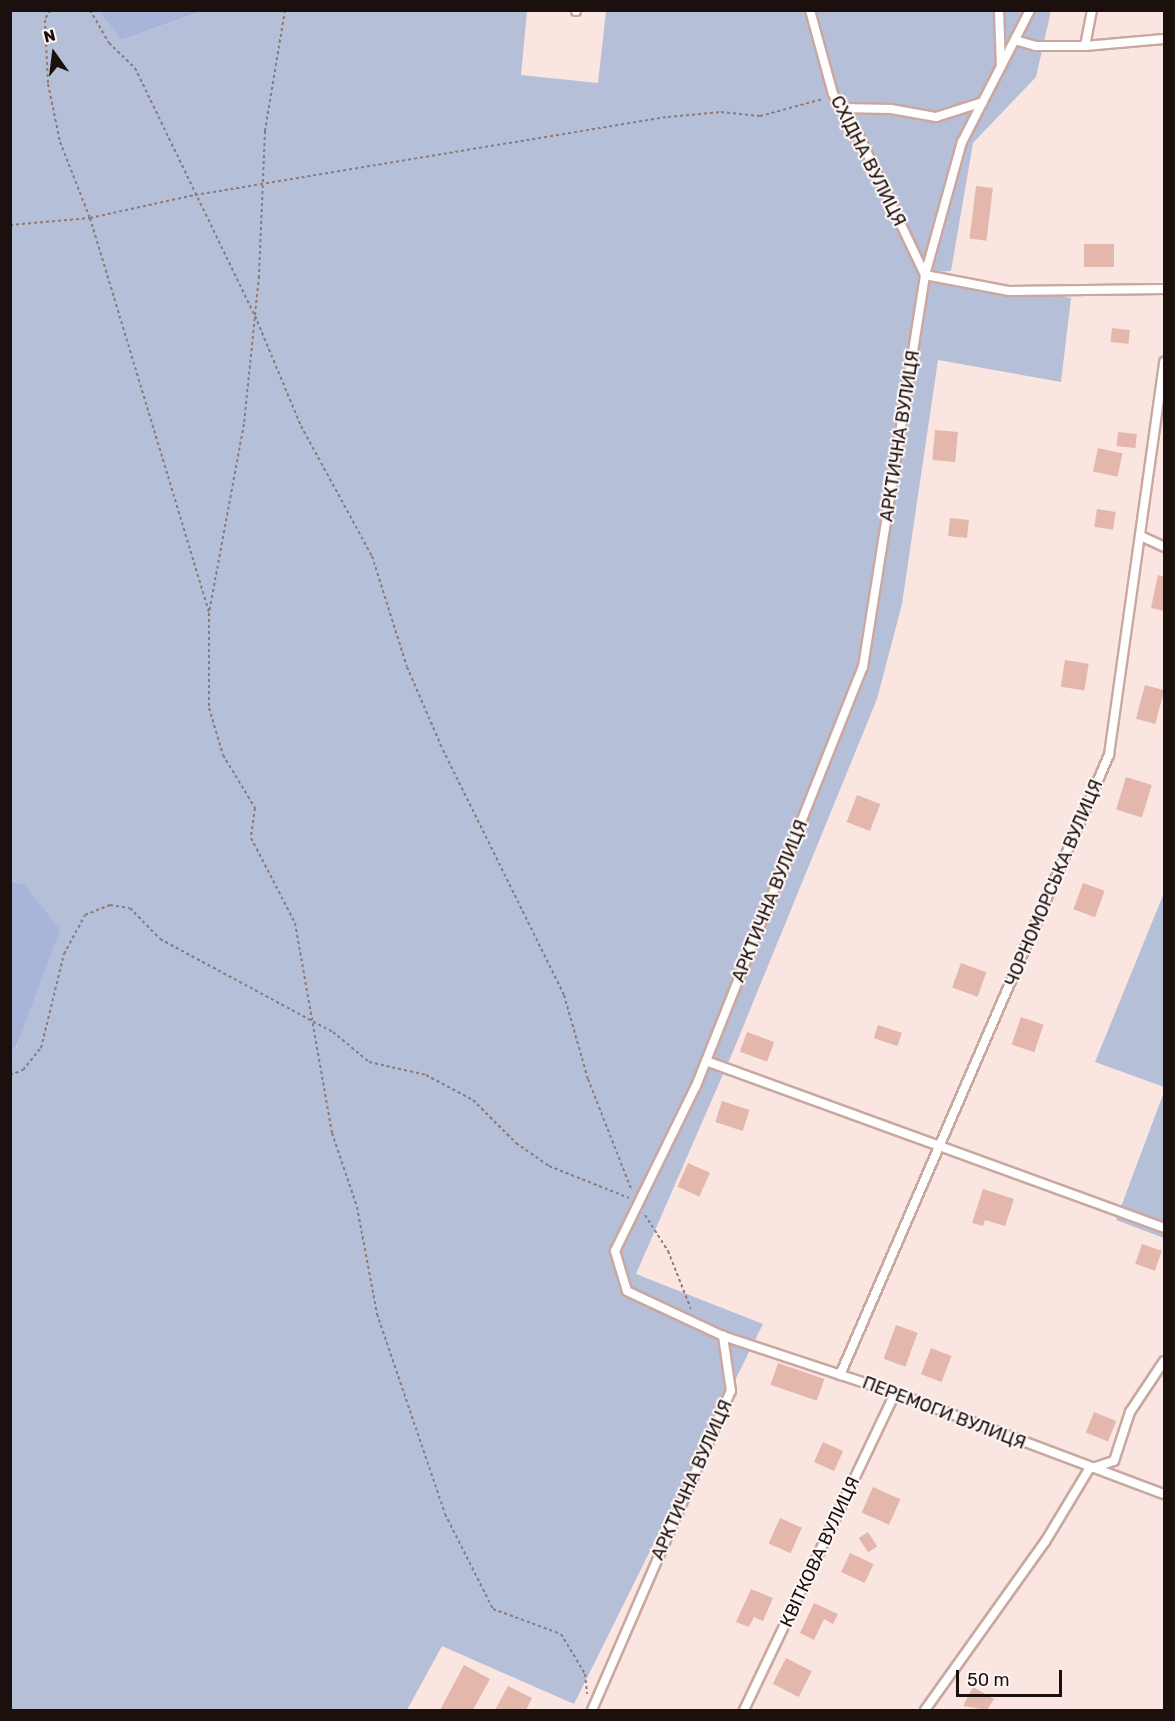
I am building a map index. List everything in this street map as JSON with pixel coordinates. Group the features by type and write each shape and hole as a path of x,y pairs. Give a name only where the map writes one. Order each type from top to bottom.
{"lane":[{"name":"СХІДНА ВУЛИЦЯ","path":"810,10 833,94 925,275"},
{"path":"999,10 1001,66"},
{"name":"АРКТИЧНА ВУЛИЦЯ","path":"592,1710 731,1391 723,1336 627,1292 615,1251 706,1061 863,667 925,275 963,141 1030,10"},
{"path":"1085,46 1092,10"},
{"path":"1015,40 1036,46 1085,46 1164,39"},
{"path":"841,108 891,109 936,117 983,102"},
{"path":"925,275 1009,291 1164,289"},
{"name":"ЧОРНОМОРСЬКА ВУЛИЦЯ","path":"840,1375 942,1146 1109,755 1143,537 1164,362"},
{"path":"1143,537 1164,547"},
{"path":"706,1061 1164,1228"},
{"name":"ПЕРЕМОГИ ВУЛИЦЯ","path":"723,1336 895,1393 1089,1468 1164,1494"},
{"path":"925,1710 1045,1542 1089,1468 1114,1461 1130,1412 1164,1361"},
{"name":"КВІТКОВА ВУЛИЦЯ","path":"744,1710 895,1393"}],"path":[{"path":"50,10 45,20 48,84 60,142 90,218 210,613"},
{"path":"90,10 109,43 135,68 255,316 301,426 372,556 407,667 443,750 564,995 588,1079 637,1201 668,1251 698,1326"},
{"path":"285,10 260,184 255,316 244,424 210,613 209,708 224,755 255,808 251,838 295,923 310,1020 332,1133 357,1207 377,1314 445,1514 493,1609 561,1634 585,1674 587,1701"},
{"path":"10,225 90,218 195,195 668,117 721,112 760,116 833,94"},
{"path":"10,1075 24,1070 41,1048 64,954 85,915 110,905 130,908 160,939 333,1032 369,1062 426,1075 473,1100 516,1143 549,1166 637,1201"}],"shaded area":[{"path":"99,10 203,11 121,40"},
{"path":"11,11 99,11 121,40 203,11 527,11 521,75 598,83 606,11 1051,11 1036,77 973,143 951,271 919,273 1071,298 1061,382 938,360 902,604 877,699 734,1049 636,1274 763,1324 574,1704 442,1646 407,1710 11,1710 10,1050 17,1047 24,884 11,881"},
{"path":"10,881 24,884 60,930 16,1047 11,1050"},
{"path":"1164,893 1164,1087 1095,1062"},
{"path":"1164,1092 1164,1238 1116,1220"}],"building":[{"path":"976,186 993,188 986,241 970,239"},
{"path":"1084,244 1114,244 1114,267 1084,267"},
{"path":"1112,328 1130,330 1128,344 1111,342"},
{"path":"935,430 958,432 955,462 932,460"},
{"path":"1118,432 1137,434 1135,448 1117,446"},
{"path":"1098,448 1122,453 1117,477 1093,471"},
{"path":"1097,509 1116,512 1113,530 1094,527"},
{"path":"950,518 969,520 967,538 948,536"},
{"path":"1158,575 1164,577 1164,611 1151,608"},
{"path":"1065,660 1089,664 1084,690 1061,687"},
{"path":"1145,685 1164,690 1155,724 1136,719"},
{"path":"1126,777 1152,785 1142,817 1116,810"},
{"path":"857,795 880,804 870,831 847,822"},
{"path":"1083,883 1105,891 1095,917 1073,909"},
{"path":"961,963 986,972 977,997 952,987"},
{"path":"1021,1017 1044,1025 1034,1052 1012,1044"},
{"path":"878,1025 902,1033 897,1046 874,1038"},
{"path":"747,1032 774,1042 767,1062 740,1052"},
{"path":"722,1101 750,1110 743,1131 715,1122"},
{"path":"688,1163 710,1173 699,1197 677,1187"},
{"path":"983,1189 1014,1199 1005,1226 985,1220 983,1226 972,1223"},
{"path":"1142,1244 1162,1251 1155,1271 1135,1264"},
{"path":"896,1325 918,1333 905,1367 884,1359"},
{"path":"931,1348 952,1356 942,1382 921,1374"},
{"path":"778,1363 824,1379 817,1401 771,1385"},
{"path":"1094,1412 1116,1421 1108,1441 1086,1432"},
{"path":"823,1442 843,1451 834,1471 814,1462"},
{"path":"873,1487 900,1499 889,1525 862,1513"},
{"path":"780,1518 802,1528 791,1553 769,1544"},
{"path":"868,1532 877,1546 868,1552 859,1538"},
{"path":"850,1553 874,1564 865,1583 841,1572"},
{"path":"751,1589 773,1598 763,1621 754,1617 749,1627 736,1622"},
{"path":"814,1603 838,1614 833,1624 824,1619 814,1640 800,1633"},
{"path":"786,1658 812,1671 799,1697 773,1684"},
{"path":"464,1665 490,1679 473,1710 440,1710"},
{"path":"508,1686 532,1698 526,1710 495,1710"},
{"path":"973,1687 994,1699 987,1710 963,1706"}]}
